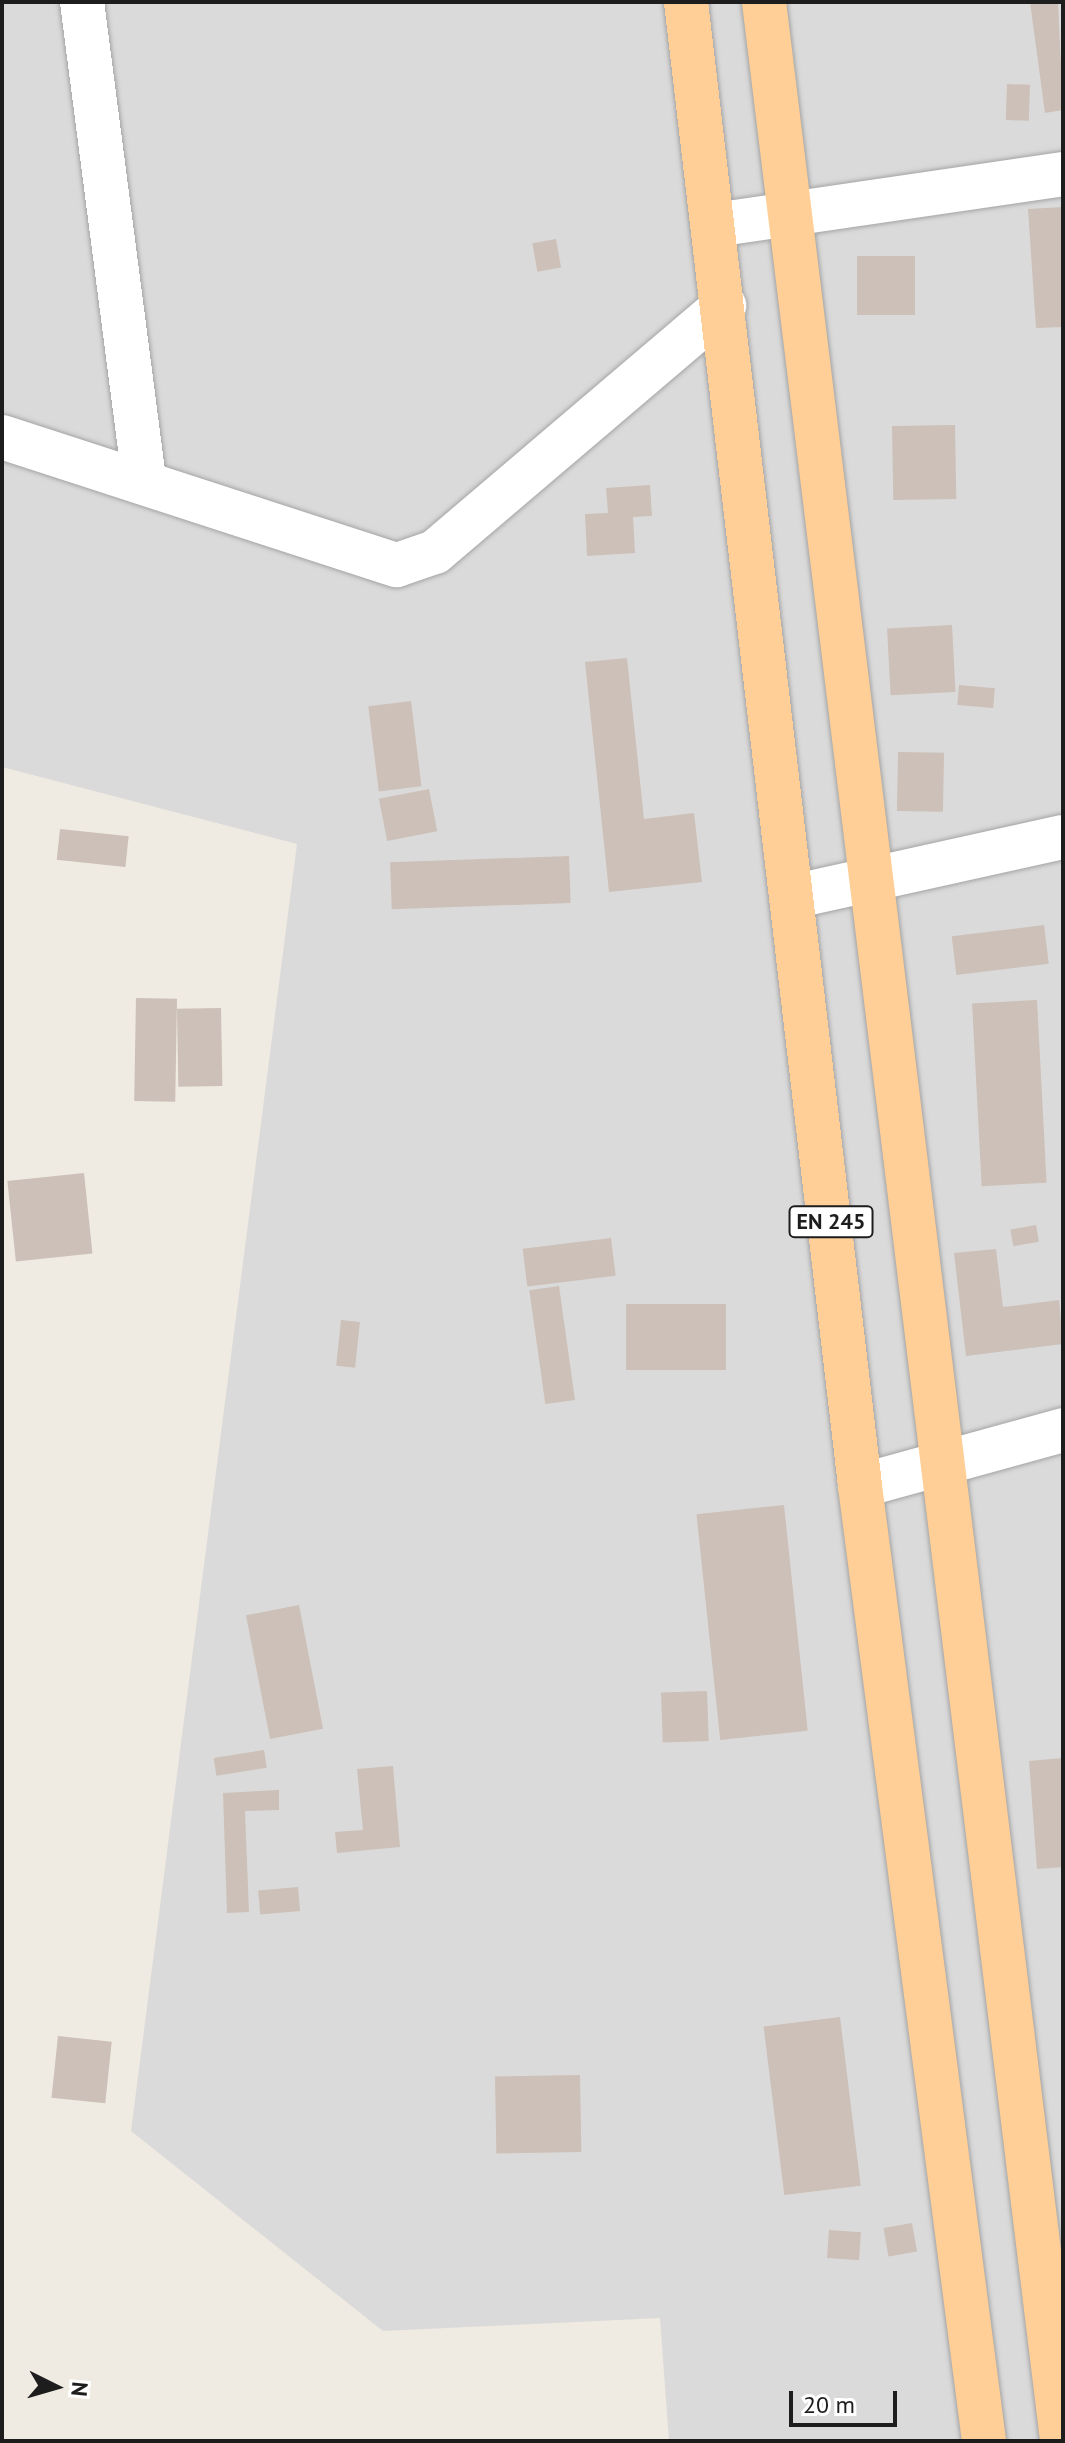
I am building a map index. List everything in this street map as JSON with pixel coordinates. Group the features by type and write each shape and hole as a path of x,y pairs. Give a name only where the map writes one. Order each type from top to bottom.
{"main road":[{"name":"EN 245","path":"686,2 796,896 860,1486 984,2441"},
{"name":"EN 245","path":"764,2 1062,2441"}],"street":[{"path":"82,2 144,482"},
{"path":"714,225 791,217 1063,174"},
{"path":"2,437 144,482 380,564 416,561 724,306"},
{"path":"796,896 872,885 1063,837"},
{"path":"860,1486 942,1458 1063,1430"}],"shaded area":[{"path":"2,2 1063,2 1063,2441 669,2441 660,2318 383,2331 131,2131 297,844 2,767"}],"building":[{"path":"1030,2 1058,2 1063,110 1045,113"},
{"path":"1007,84 1030,85 1029,121 1006,120"},
{"path":"1063,207 1063,327 1036,328 1028,209"},
{"path":"556,239 561,268 537,272 532,243"},
{"path":"857,256 915,256 915,315 857,315"},
{"path":"955,425 956,499 893,500 892,426"},
{"path":"650,485 652,516 633,517 635,553 587,556 585,514 608,513 606,488"},
{"path":"952,625 956,692 891,695 887,628"},
{"path":"627,658 644,819 694,813 702,882 609,892 585,662"},
{"path":"959,685 995,688 993,708 957,705"},
{"path":"411,701 421,786 379,792 368,706"},
{"path":"898,752 944,753 943,812 897,811"},
{"path":"429,789 437,831 387,841 379,799"},
{"path":"60,829 129,836 125,867 57,860"},
{"path":"569,856 571,903 392,909 390,862"},
{"path":"1044,925 1049,964 956,975 952,936"},
{"path":"136,998 177,999 175,1102 134,1101"},
{"path":"1037,1000 1047,1183 982,1186 972,1003"},
{"path":"221,1008 222,1086 178,1087 177,1009"},
{"path":"84,1173 92,1254 16,1262 7,1181"},
{"path":"1036,1225 1039,1242 1013,1246 1010,1230"},
{"path":"611,1238 616,1276 527,1287 523,1249"},
{"path":"996,1249 1003,1307 1059,1300 1063,1344 966,1356 954,1253"},
{"path":"559,1286 575,1400 545,1404 529,1290"},
{"path":"626,1304 726,1304 726,1370 626,1370"},
{"path":"341,1320 360,1322 355,1368 336,1366"},
{"path":"784,1505 808,1731 720,1740 696,1514"},
{"path":"299,1605 323,1729 270,1739 246,1615"},
{"path":"707,1691 709,1741 663,1743 661,1693"},
{"path":"264,1750 267,1768 216,1776 214,1758"},
{"path":"1063,1758 1063,1867 1037,1869 1029,1761"},
{"path":"393,1766 400,1847 337,1853 335,1832 363,1830 357,1769"},
{"path":"279,1790 279,1810 245,1811 249,1912 227,1913 223,1793"},
{"path":"298,1887 300,1911 260,1914 258,1890"},
{"path":"840,2017 861,2186 784,2195 764,2026"},
{"path":"58,2036 112,2042 105,2103 52,2098"},
{"path":"580,2075 581,2152 496,2153 495,2076"},
{"path":"912,2223 917,2252 888,2257 883,2228"},
{"path":"829,2230 861,2232 859,2260 827,2258"}]}
